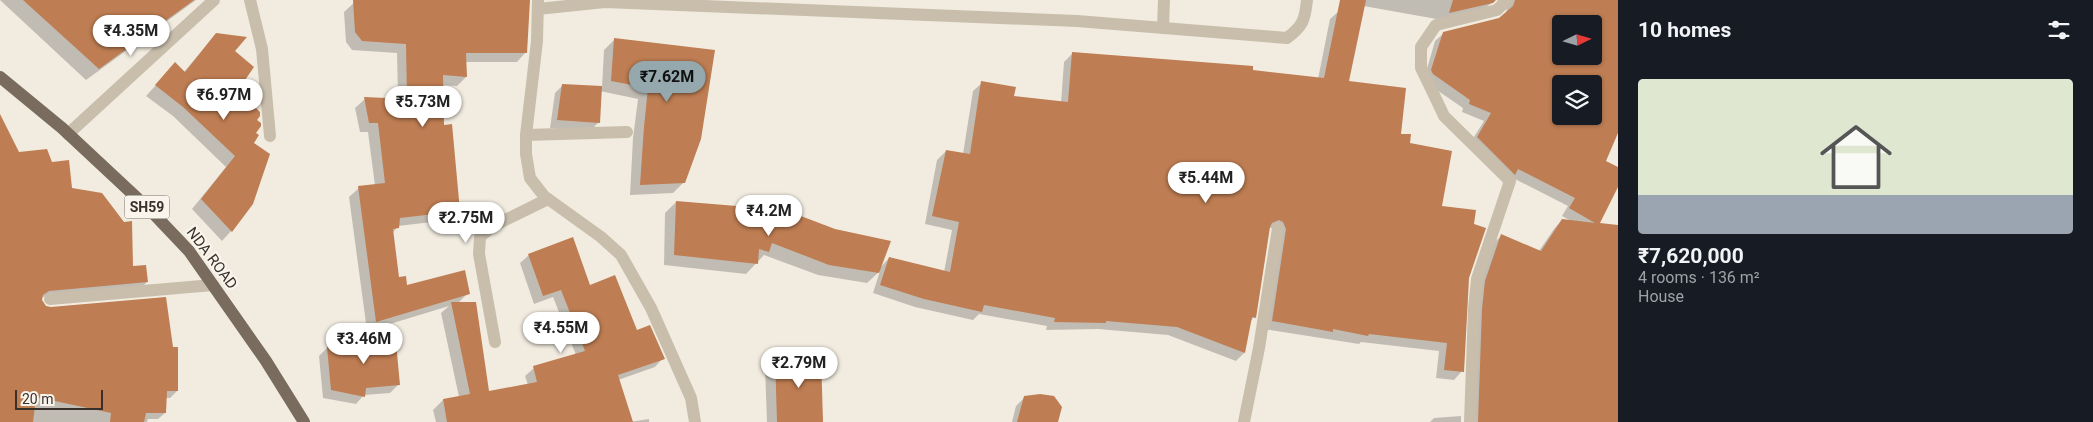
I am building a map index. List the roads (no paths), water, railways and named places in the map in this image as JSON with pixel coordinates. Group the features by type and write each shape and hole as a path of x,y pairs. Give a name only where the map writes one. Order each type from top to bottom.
{"main road":[{"name":"NDA ROAD","path":"0,78 68,134 190,252 266,361 304,422"}],"street":[{"path":"68,134 214,0"},
{"path":"250,0 262,49 270,136"},
{"path":"1163,28 1164,0"},
{"path":"695,422 691,398 651,308 621,255 601,237 548,199 530,178 526,154 526,135 537,40 538,5 605,2 1076,22 1287,38 1299,28 1305,17 1307,0"},
{"path":"1470,422 1474,308 1478,279 1510,181 1444,116 1421,68 1421,47 1436,25 1497,10 1507,0"},
{"path":"526,135 627,132"},
{"path":"495,342 478,254 480,237 492,226 548,199"},
{"path":"1244,422 1278,228"},
{"path":"50,299 213,284"}]}
